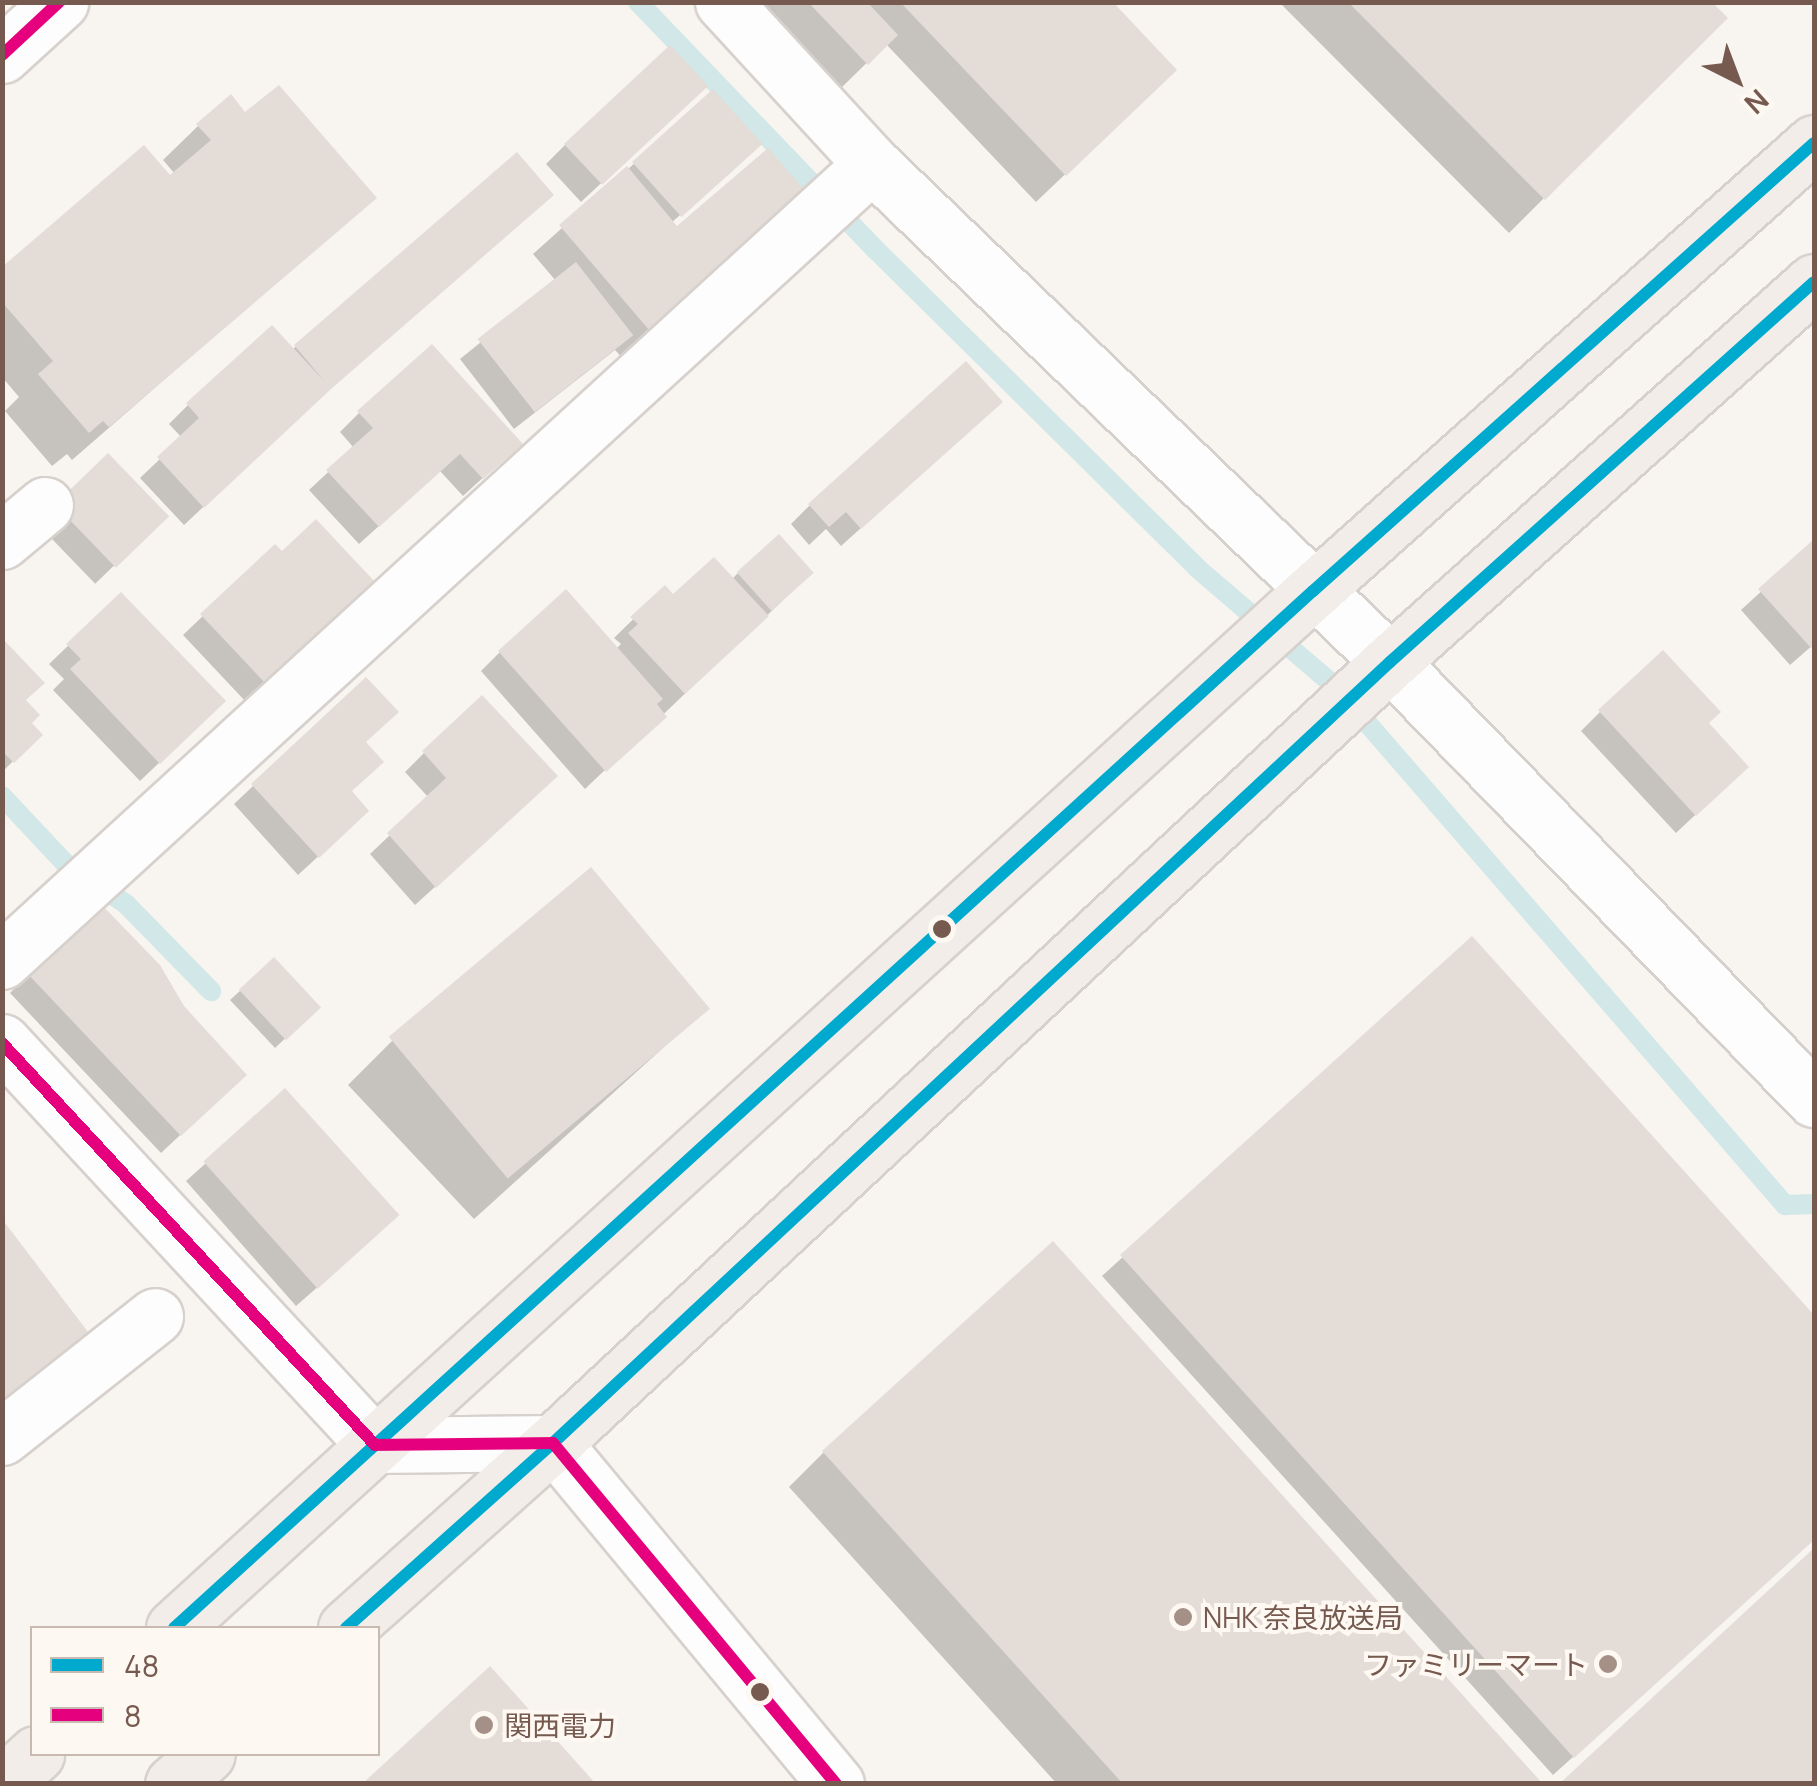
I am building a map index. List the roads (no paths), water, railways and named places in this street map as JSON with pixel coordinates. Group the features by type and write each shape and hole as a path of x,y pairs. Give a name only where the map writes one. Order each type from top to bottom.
{"main road":[{"path":"176,1626 1314,591 1814,143"},
{"path":"348,1626 554,1443 1390,662 1814,282"},
{"path":"4,1784 34,1756"},
{"path":"173,1784 205,1756"}],"street":[{"path":"2,55 60,2"},
{"path":"723,2 872,164 1390,662 1814,1099"},
{"path":"2,960 872,164"},
{"path":"2,541 45,504"},
{"path":"2,1042 375,1445 554,1443 836,1784"},
{"path":"2,1437 155,1316"}],"waterway":[{"path":"638,2 876,250 1197,568 1336,687 1785,1205 1814,1204"},
{"path":"2,796 65,863 126,904 211,991"}],"place":[{"name":"NHK 奈良放送局","path":"1183,1617"},
{"name":"ファミリーマート","path":"1608,1664"},
{"name":"関西電力","path":"484,1725"}]}
